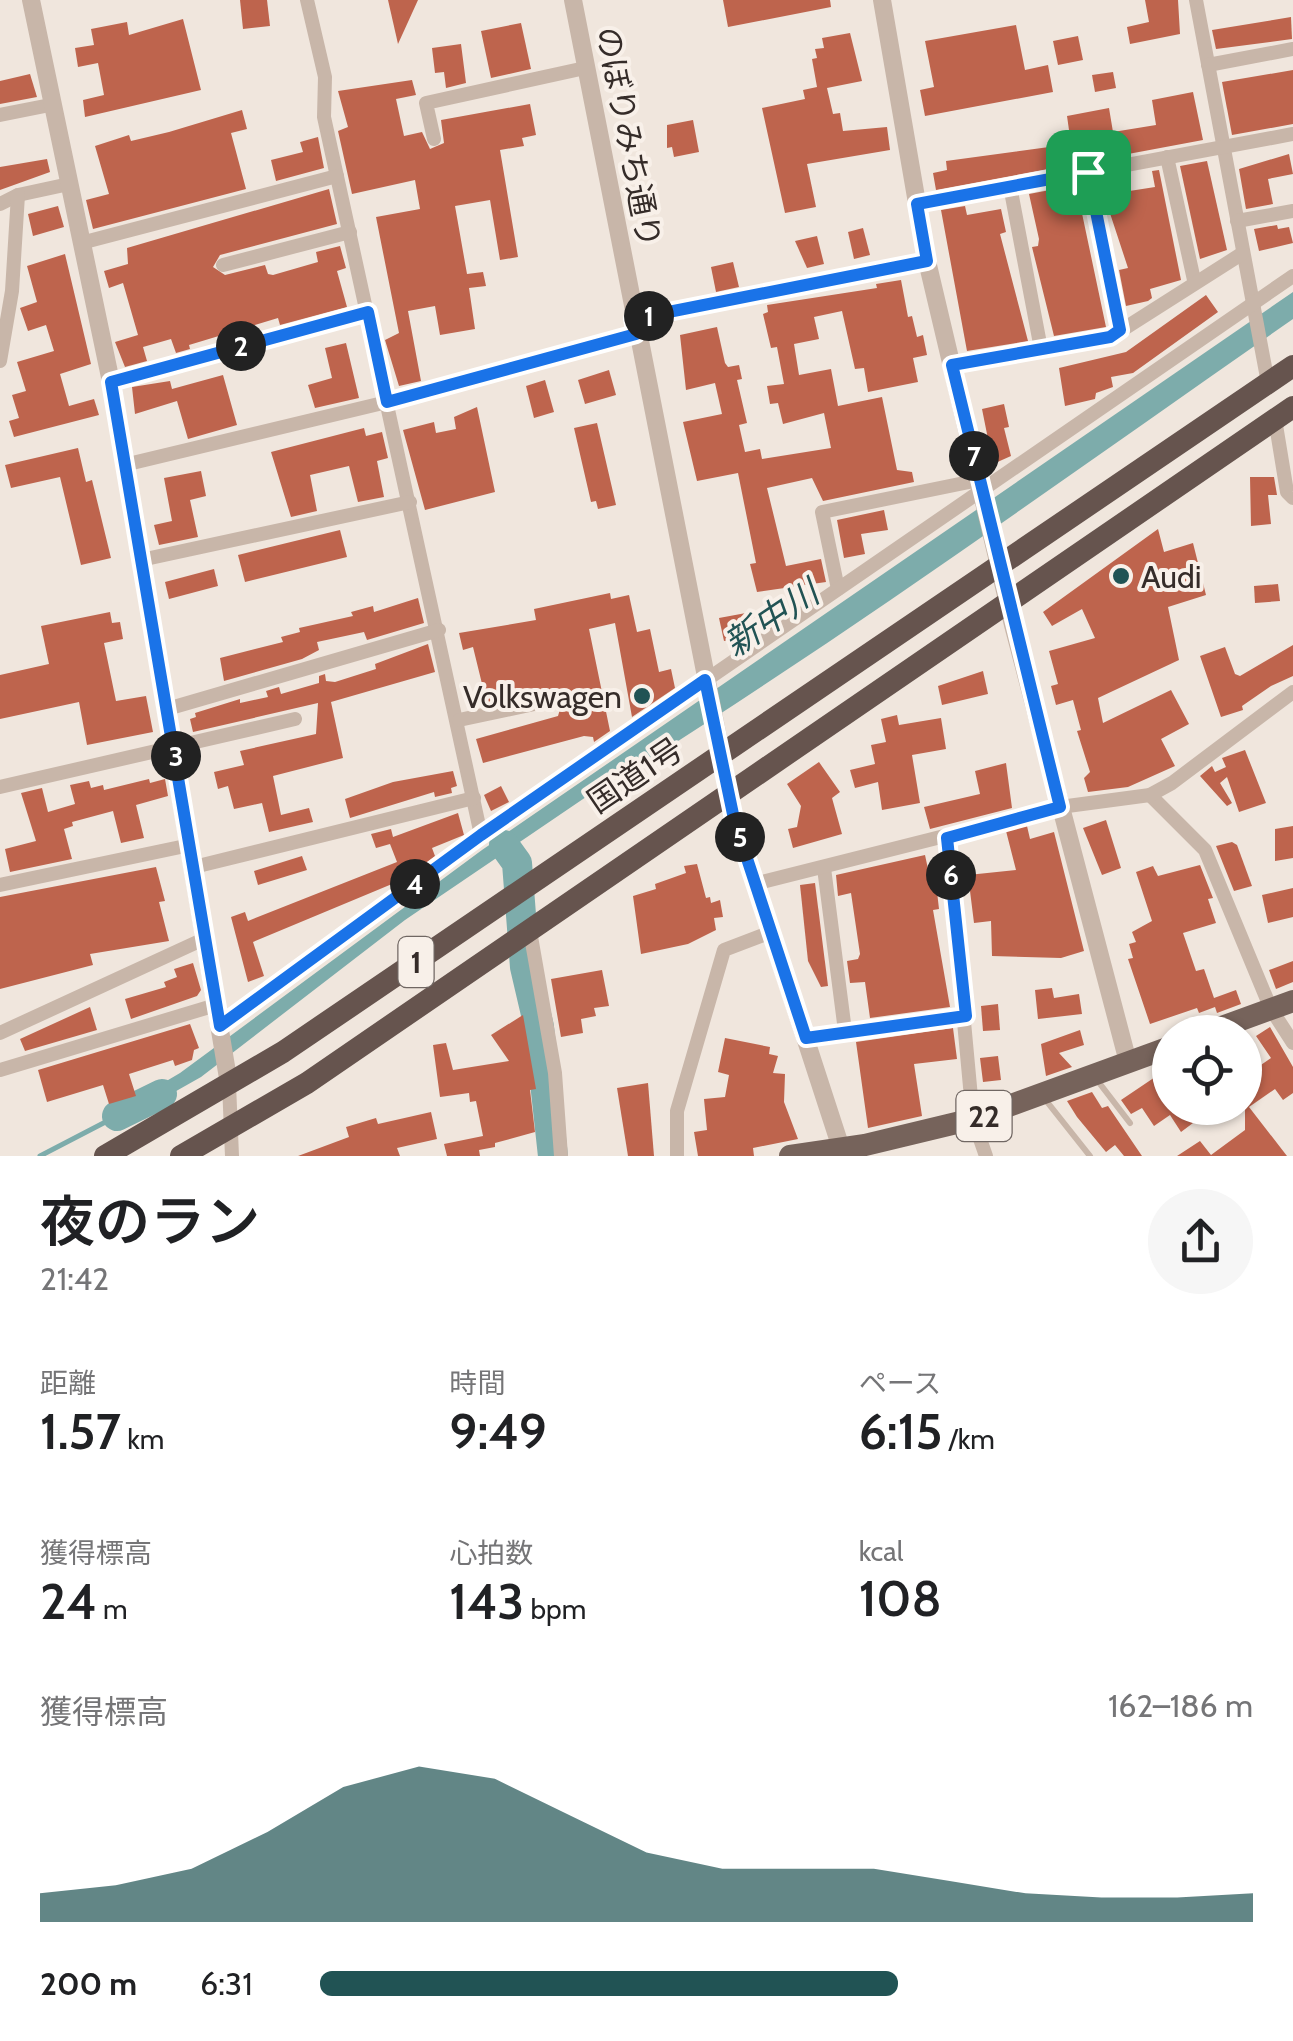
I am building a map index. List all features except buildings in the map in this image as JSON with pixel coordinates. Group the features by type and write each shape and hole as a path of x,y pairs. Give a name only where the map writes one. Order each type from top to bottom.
{"highway":[{"name":"国道1号","path":"105,1156 283,1052 998,557 1293,366"},
{"name":"1","path":"181,1156 307,1083 1284,413"}],"main road":[{"path":"1255,1015 1282,1005"},
{"name":"22","path":"790,1156 842,1152 974,1119 1152,1053"}],"street":[{"path":"31,0 111,382 206,938 228,1081 232,1156"},
{"path":"307,0 325,78 324,117 459,720 481,835"},
{"name":"のぼりみち通り","path":"573,0 729,794 754,884 842,1152"},
{"path":"882,0 927,261 1060,807 1128,1062"},
{"path":"1196,0 1268,382"},
{"path":"1208,65 1293,49"},
{"path":"434,139 426,103 586,68"},
{"path":"0,115 50,105"},
{"path":"917,204 1293,134"},
{"path":"1167,157 1194,280"},
{"path":"1088,172 1120,330"},
{"path":"82,243 337,176"},
{"path":"0,204 18,194 69,184"},
{"path":"1010,186 1041,349"},
{"path":"0,361 18,194"},
{"path":"1237,222 1293,211"},
{"path":"223,265 350,232"},
{"path":"952,365 1110,337 1243,252"},
{"path":"124,466 387,402 635,327 927,261"},
{"path":"220,1031 481,835 981,486 1293,276"},
{"path":"111,382 368,312"},
{"path":"1284,413 1288,492 1293,498"},
{"path":"838,589 822,512 981,486"},
{"path":"141,560 410,502"},
{"path":"167,708 439,630"},
{"path":"754,884 1060,807 1150,794 1172,783 1293,692"},
{"path":"459,720 553,700"},
{"path":"0,787 294,720"},
{"path":"1150,794 1204,850 1282,1005 1293,1043"},
{"path":"194,867 474,798"},
{"path":"947,838 974,1119 986,1156"},
{"path":"0,885 190,845"},
{"path":"824,868 845,1031"},
{"path":"530,931 555,1073 562,1156"},
{"path":"677,1156 677,1111 724,950 771,932"},
{"path":"0,1032 206,938"},
{"path":"0,1070 216,1004"},
{"path":"806,1038 966,1016"}],"lane":[{"path":"1093,1076 1130,1123"},
{"path":"1042,1096 1090,1156"}],"water":[{"path":"1293,292 1293,319 968,546 805,658 639,766 636,763 405,920 201,1077 132,1116 119,1109 180,1073 482,850"}],"waterway":[{"name":"新中川","path":"504,845 517,863 525,967 539,1027 553,1156"},
{"path":"117,1116 162,1094"},
{"path":"40,1156 117,1116"}],"place":[{"name":"Audi","path":"1121,576"},
{"name":"Volkswagen","path":"642,696"}],"route":[{"path":"1088,172 1120,330 1110,337 952,365 1060,807 947,838 966,1016 806,1038 734,819 705,680 481,835 220,1026 111,382 368,312 387,402 636,334 633,319 927,261 917,204 1088,172"}]}
